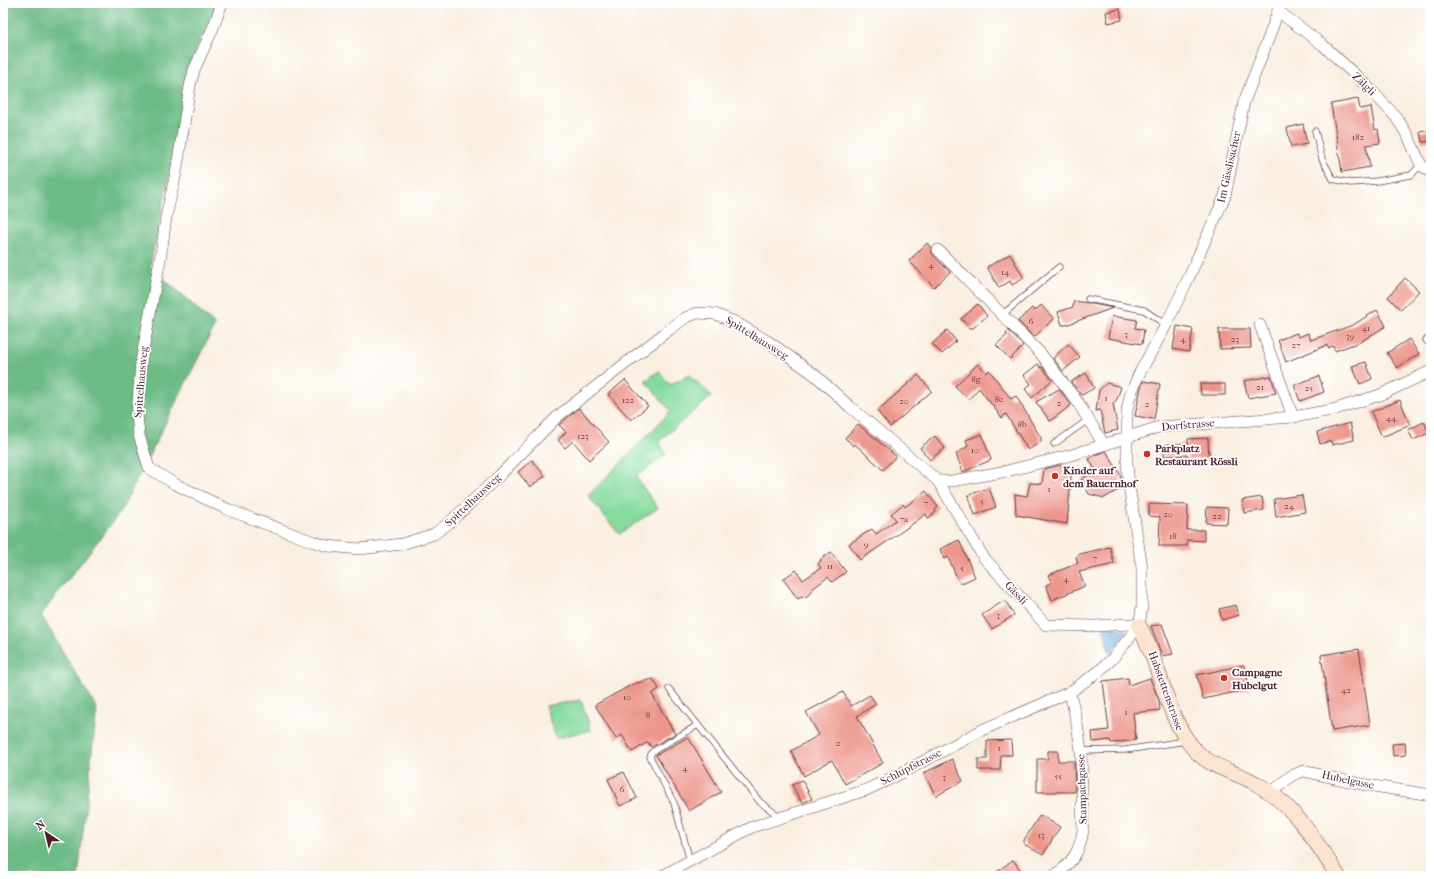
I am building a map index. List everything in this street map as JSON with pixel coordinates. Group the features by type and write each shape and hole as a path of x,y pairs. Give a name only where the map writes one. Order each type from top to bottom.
{"street":[{"name":"Spittelhausweg","path":"222,3 213,28 194,70 190,86 176,173 166,217 161,254 141,362 137,415 139,435 149,468 175,484 229,510 328,546 360,549 402,544 424,538 441,529 457,516 558,416 678,323 697,313 709,312 728,319 757,334 815,375 854,411 938,481"},
{"name":"Zälgli","path":"1278,7 1323,45 1370,89 1396,117 1408,136 1421,165"},
{"name":"Im Gässlisacher","path":"1128,437 1127,411 1130,396 1138,376 1166,325 1207,239 1225,196 1244,102 1269,37 1278,7"},
{"path":"1421,165 1431,172"},
{"path":"938,250 1041,354 1078,401 1104,445"},
{"path":"1260,325 1293,417"},
{"name":"Dorfstrasse","path":"1128,437 1159,427 1293,417 1332,410 1360,403 1392,390 1431,371"},
{"path":"938,481 952,481 1007,471 1104,445 1128,437 1127,466 1142,568 1142,607 1139,626"},
{"name":"Gässli","path":"938,481 984,558 1046,625 1096,626 1129,624 1139,626"},
{"name":"Schlupfstrasse","path":"662,876 752,827 866,790 898,775 984,729 1070,692 1093,676 1112,659 1139,626"},
{"name":"Habstettenstrasse","path":"1139,626 1149,645 1182,735 1207,761 1250,780 1282,802 1305,825 1338,876"},
{"name":"Stampachgasse","path":"1054,876 1069,864 1082,842 1081,751 1070,692"},
{"name":"Hubelgasse","path":"1271,793 1291,776 1303,771 1361,784 1431,795"}],"lane":[{"path":"1315,131 1322,160 1332,179 1351,183 1377,181 1411,175 1421,165"},
{"path":"1002,315 1059,267"},
{"path":"1088,299 1115,303 1144,310 1166,325"},
{"path":"1054,444 1088,420"},
{"path":"670,689 760,802 780,817"},
{"path":"690,861 674,803 650,757 652,752 698,725"},
{"path":"1081,751 1125,750 1187,741"}],"green space":[{"path":"3,3 218,3 197,46 186,79 173,159 150,266 215,325 121,511 41,615 97,709 78,876 3,876"},
{"path":"659,371 670,385 689,375 712,396 659,441 666,454 636,477 658,508 619,534 588,496 671,411 645,381"},
{"path":"581,700 591,730 556,738 545,706"}],"water":[{"path":"1103,626 1114,626 1127,631 1111,653 1109,652"}],"building":[{"path":"1120,9 1122,20 1108,23 1106,12"},
{"path":"1358,99 1360,109 1371,107 1375,130 1378,129 1380,143 1366,145 1370,167 1342,172 1331,104"},
{"path":"1303,124 1307,144 1291,147 1287,128"},
{"path":"1431,130 1431,141 1422,142 1420,132"},
{"path":"927,243 931,248 933,255 950,272 934,287 909,261"},
{"path":"1010,254 1024,278 1012,285 1010,281 999,288 987,267"},
{"path":"1405,278 1419,291 1401,310 1388,297"},
{"path":"1074,301 1113,308 1066,325 1062,325 1058,312 1073,307"},
{"path":"978,304 987,316 973,328 969,328 961,319"},
{"path":"1041,305 1054,319 1034,337 1018,321 1032,308 1035,311"},
{"path":"1377,310 1386,326 1360,342 1335,351 1333,346 1328,348 1327,345 1286,362 1278,340 1297,333 1299,337 1308,333 1311,340 1353,325"},
{"path":"1112,316 1137,320 1135,328 1144,330 1142,344 1108,338"},
{"path":"1177,326 1193,329 1189,352 1173,349"},
{"path":"1219,329 1250,329 1251,348 1220,349"},
{"path":"947,330 956,341 942,354 932,344"},
{"path":"1008,330 1023,346 1010,359 996,345 1007,335 1006,332"},
{"path":"1409,339 1419,354 1397,368 1387,353"},
{"path":"1068,344 1080,357 1063,371 1053,358"},
{"path":"1366,362 1372,379 1360,384 1352,366"},
{"path":"978,364 986,373 989,370 1011,399 1016,396 1041,438 1041,442 1028,450 1006,414 1002,418 979,388 969,399 955,386"},
{"path":"1038,364 1052,380 1032,398 1025,389 1031,384 1024,375"},
{"path":"1086,373 1094,388 1082,395 1071,382"},
{"path":"918,375 932,391 890,427 877,411"},
{"path":"1271,376 1276,393 1248,398 1244,381"},
{"path":"1319,376 1324,392 1300,401 1294,385"},
{"path":"625,380 648,406 631,420 608,394"},
{"path":"1143,381 1160,384 1154,419 1135,416"},
{"path":"1107,383 1121,387 1117,399 1113,404 1118,430 1105,433 1100,410 1096,411 1099,390"},
{"path":"1200,384 1225,384 1225,395 1201,395"},
{"path":"1059,389 1071,405 1050,421 1036,402"},
{"path":"1400,400 1410,425 1382,437 1371,412"},
{"path":"579,408 609,442 589,460 573,441 565,448 558,440 566,432 559,425"},
{"path":"1424,422 1429,433 1413,440 1408,430"},
{"path":"1350,423 1354,440 1332,445 1331,441 1320,444 1317,432"},
{"path":"858,424 896,456 883,470 855,444 854,446 845,438"},
{"path":"982,434 991,460 963,472 956,454 968,446 966,440"},
{"path":"935,436 945,448 930,460 920,448"},
{"path":"1208,438 1209,459 1188,459 1188,455 1164,456 1164,445 1188,444 1188,439"},
{"path":"1106,451 1120,474 1122,488 1104,498 1089,494 1081,480 1095,470 1089,459"},
{"path":"532,460 545,476 530,487 518,472"},
{"path":"1060,465 1072,467 1067,524 1016,515 1015,494 1027,496 1030,483 1042,484 1044,469"},
{"path":"989,488 996,507 975,515 968,495"},
{"path":"926,491 938,507 935,510 936,512 928,518 926,514 860,560 849,544 872,529 876,534 896,520 891,514 903,504 905,507"},
{"path":"1302,495 1305,512 1276,517 1274,499"},
{"path":"1262,497 1264,510 1244,513 1242,500"},
{"path":"1149,504 1188,505 1187,530 1204,530 1204,541 1187,540 1187,546 1159,546 1160,517 1149,516"},
{"path":"1207,507 1228,508 1227,524 1206,523"},
{"path":"959,540 975,577 960,584 948,557 944,559 940,549"},
{"path":"1110,547 1114,564 1079,572 1085,586 1052,600 1046,585 1052,582 1049,575 1078,563 1076,557 1080,554"},
{"path":"831,552 846,572 832,582 828,577 811,590 812,592 804,598 802,596 798,599 783,579 796,570 803,580 821,568 818,564 821,561 820,560"},
{"path":"1005,600 1014,615 992,629 982,615"},
{"path":"1236,605 1239,615 1222,620 1219,609"},
{"path":"1162,624 1173,654 1162,656 1151,626"},
{"path":"1359,649 1370,725 1332,731 1321,655"},
{"name":"Campagne Hubelgut","path":"1244,665 1250,689 1203,699 1197,675"},
{"path":"1128,678 1129,685 1150,678 1159,701 1160,710 1133,713 1136,740 1111,743 1110,740 1093,742 1092,732 1109,730 1103,681"},
{"path":"653,679 659,689 652,694 675,734 651,747 648,742 632,752 622,735 616,739 595,705 633,684"},
{"path":"843,692 851,706 870,695 876,704 857,716 883,763 845,784 832,760 804,776 791,751 819,735 806,712"},
{"path":"688,737 721,792 689,811 656,755"},
{"path":"1011,740 1012,755 1001,755 1000,770 978,770 978,759 987,759 987,741"},
{"path":"1405,743 1406,755 1393,756 1392,744"},
{"path":"1048,751 1058,751 1058,761 1074,761 1075,792 1037,792 1037,759 1048,759"},
{"path":"952,759 963,781 936,796 924,773"},
{"path":"624,772 637,798 620,806 608,779"},
{"path":"802,780 812,799 802,803 792,785"},
{"path":"1040,815 1060,827 1043,855 1024,844 1024,840"},
{"path":"1013,860 1025,876 991,876"}],"place":[{"name":"Parkplatz Restaurant Rössli","path":"1147,454"},
{"name":"Kinder auf dem Bauernhof","path":"1055,476"},
{"name":"Campagne Hubelgut","path":"1224,678"}]}
